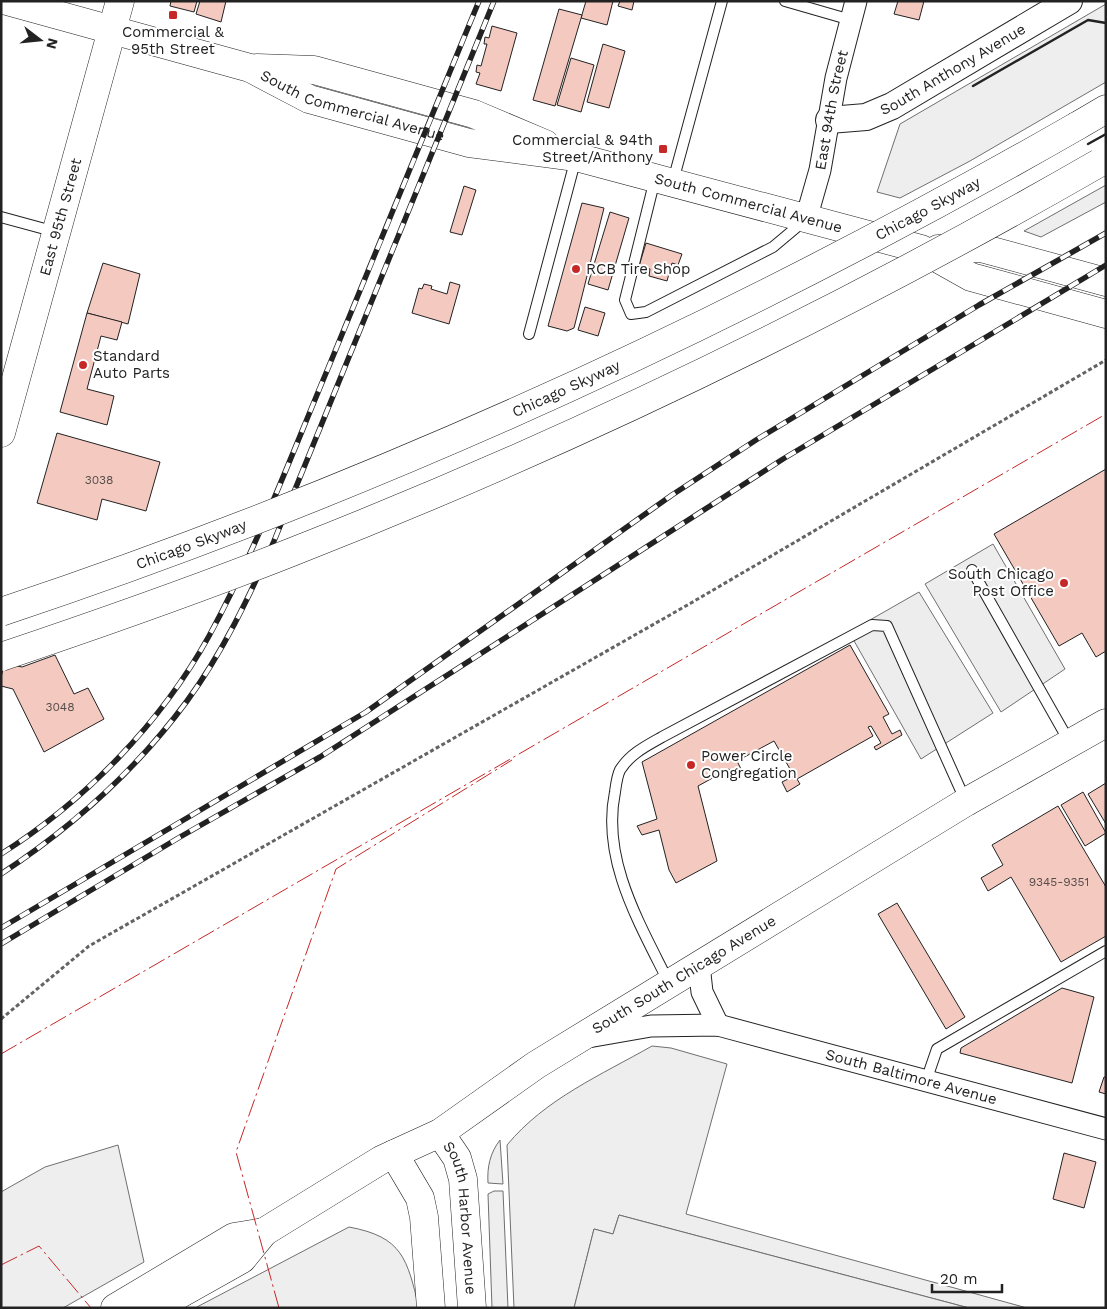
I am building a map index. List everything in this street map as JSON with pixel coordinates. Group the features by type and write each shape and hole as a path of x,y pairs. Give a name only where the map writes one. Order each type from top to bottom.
{"main road":[{"name":"South Commercial Avenue","path":"7,1 250,68 314,70 474,114 576,157 921,249 971,277 1106,314"},
{"name":"East 95th Street","path":"3,423 120,1"},
{"name":"Chicago Skyway","path":"1,612 270,515 420,454 585,381 807,273 982,180 1106,109"},
{"path":"1,658 291,553 479,475 603,420 826,311 1003,218 1102,161"},
{"name":"South Commercial Avenue","path":"921,249 981,248 1106,282"},
{"name":"South South Chicago Avenue","path":"155,1308 242,1259 264,1232 394,1154 440,1133 536,1065 966,802 1106,723"},
{"name":"South Harbor Avenue","path":"440,1133 457,1158 463,1179 472,1308"},
{"path":"394,1154 420,1198 424,1217 431,1308"},
{"name":"South South Chicago Avenue","path":"115,1308 234,1237 264,1232"}],"street":[{"name":"South Anthony Avenue","path":"830,120 866,117 892,106 1069,1"},
{"name":"East 94th Street","path":"806,219 820,170 836,78 854,11"},
{"path":"700,966 702,992 718,1025"},
{"name":"South Baltimore Avenue","path":"581,1038 651,1026 718,1025 1106,1129"}],"lane":[{"path":"722,1 626,300 631,314 646,312 773,247 806,219"},
{"path":"785,1 854,11"},
{"path":"529,334 576,157"},
{"path":"1,217 56,233"},
{"path":"972,570 1070,744"},
{"path":"669,984 628,898 612,834 612,804 619,771 630,756 872,625 887,626 966,802"},
{"path":"926,1081 937,1049 1106,951"}],"path":[{"path":"1,1019 89,946 691,603 1106,360"}],"shaded area":[{"path":"1106,4 1106,82 970,161 900,198 877,192 900,124"},
{"path":"1106,185 1106,202 1041,237 1024,231"},
{"path":"993,544 1065,669 1001,712 925,584"},
{"path":"919,592 993,713 921,759 849,632"},
{"path":"652,1046 671,1048 727,1064 686,1214 1027,1308 969,1308 619,1215 613,1234 594,1229 574,1308 514,1308 507,1145 522,1129 556,1101"},
{"path":"500,1140 503,1184 488,1183 490,1160"},
{"path":"118,1145 144,1262 63,1308 1,1308 1,1192 45,1167"},
{"path":"494,1191 503,1191 508,1308 492,1308 488,1194"},
{"path":"619,1215 969,1308 574,1308 594,1229 613,1234"},
{"path":"349,1227 367,1231 381,1237 392,1244 400,1253 411,1276 419,1308 195,1308"}],"building":[{"path":"171,1 197,1 194,12 170,6"},
{"path":"200,1 226,1 221,22 196,14"},
{"path":"586,1 613,1 607,25 581,18"},
{"path":"620,1 634,1 632,10 618,6"},
{"path":"898,1 924,1 919,20 894,14"},
{"path":"559,9 582,15 555,106 533,100"},
{"path":"492,26 517,33 501,91 476,84 480,73 476,72 477,65 481,66 487,44 484,44 485,37 489,38"},
{"path":"603,44 625,51 609,108 587,102"},
{"path":"571,58 594,65 581,112 557,105"},
{"path":"464,186 476,190 462,235 450,232"},
{"name":"RCB Tire Shop","path":"582,203 604,208 574,328 567,331 548,326"},
{"path":"610,212 629,218 608,290 588,284"},
{"path":"646,243 682,254 678,265 672,263 667,281 649,276 650,269 639,266"},
{"path":"103,263 140,274 128,324 87,313"},
{"path":"450,282 460,285 449,324 412,313 419,288 422,289 424,284 432,286 431,289 447,294"},
{"path":"585,307 605,313 598,336 578,330"},
{"name":"Standard Auto Parts","path":"87,313 122,322 117,340 101,336 87,389 114,396 107,425 60,412"},
{"path":"57,433 160,462 146,511 102,499 97,520 37,503"},
{"name":"South Chicago Post Office","path":"1106,469 1106,651 1096,657 1082,633 1059,646 994,534"},
{"name":"Power Circle Congregation","path":"850,645 889,714 883,717 892,734 900,730 902,735 876,750 874,747 881,743 871,726 868,727 873,736 797,779 800,784 787,792 782,782 794,776 774,741 737,761 741,769 733,774 729,769 698,786 717,861 676,883 669,870 659,830 642,835 637,826 657,819 642,762"},
{"path":"55,655 74,694 88,688 104,719 44,752 13,689 1,686 1,677 5,663 22,667"},
{"path":"1106,783 1106,824 1088,794"},
{"path":"1083,792 1106,833 1085,846 1061,805"},
{"path":"1058,806 1106,887 1106,936 1061,962 1011,877 988,891 981,878 1003,865 992,845"},
{"path":"897,903 965,1017 946,1029 878,914"},
{"path":"1062,988 1094,997 1072,1083 960,1053 961,1048"},
{"path":"1104,1077 1106,1077 1106,1094 1099,1092"},
{"path":"1064,1153 1096,1162 1084,1208 1053,1199"}],"railway":[{"path":"1,854 62,810 119,758 168,699 190,668 209,636 242,570 272,502 479,1"},
{"path":"1,874 53,837 125,773 168,726 200,682 224,644 274,541 494,1"},
{"path":"1,928 366,712 672,495 756,440 979,305 1106,233"},
{"path":"1,944 180,837 320,757 783,459 1106,265"}],"wall":[{"path":"973,86 1088,20 1106,23"},
{"path":"1088,144 1106,134"}],"power":[{"path":"1,1054 1106,414"},
{"path":"279,1308 236,1152 336,869 512,760"},
{"path":"1,1265 39,1246 91,1308"}],"place":[{"name":"Commercial & 95th Street","path":"173,15"},
{"name":"Commercial & 94th Street/Anthony","path":"663,149"},
{"name":"RCB Tire Shop","path":"576,269"},
{"name":"Standard Auto Parts","path":"83,365"},
{"name":"South Chicago Post Office","path":"1064,583"},
{"name":"Power Circle Congregation","path":"691,765"}]}
